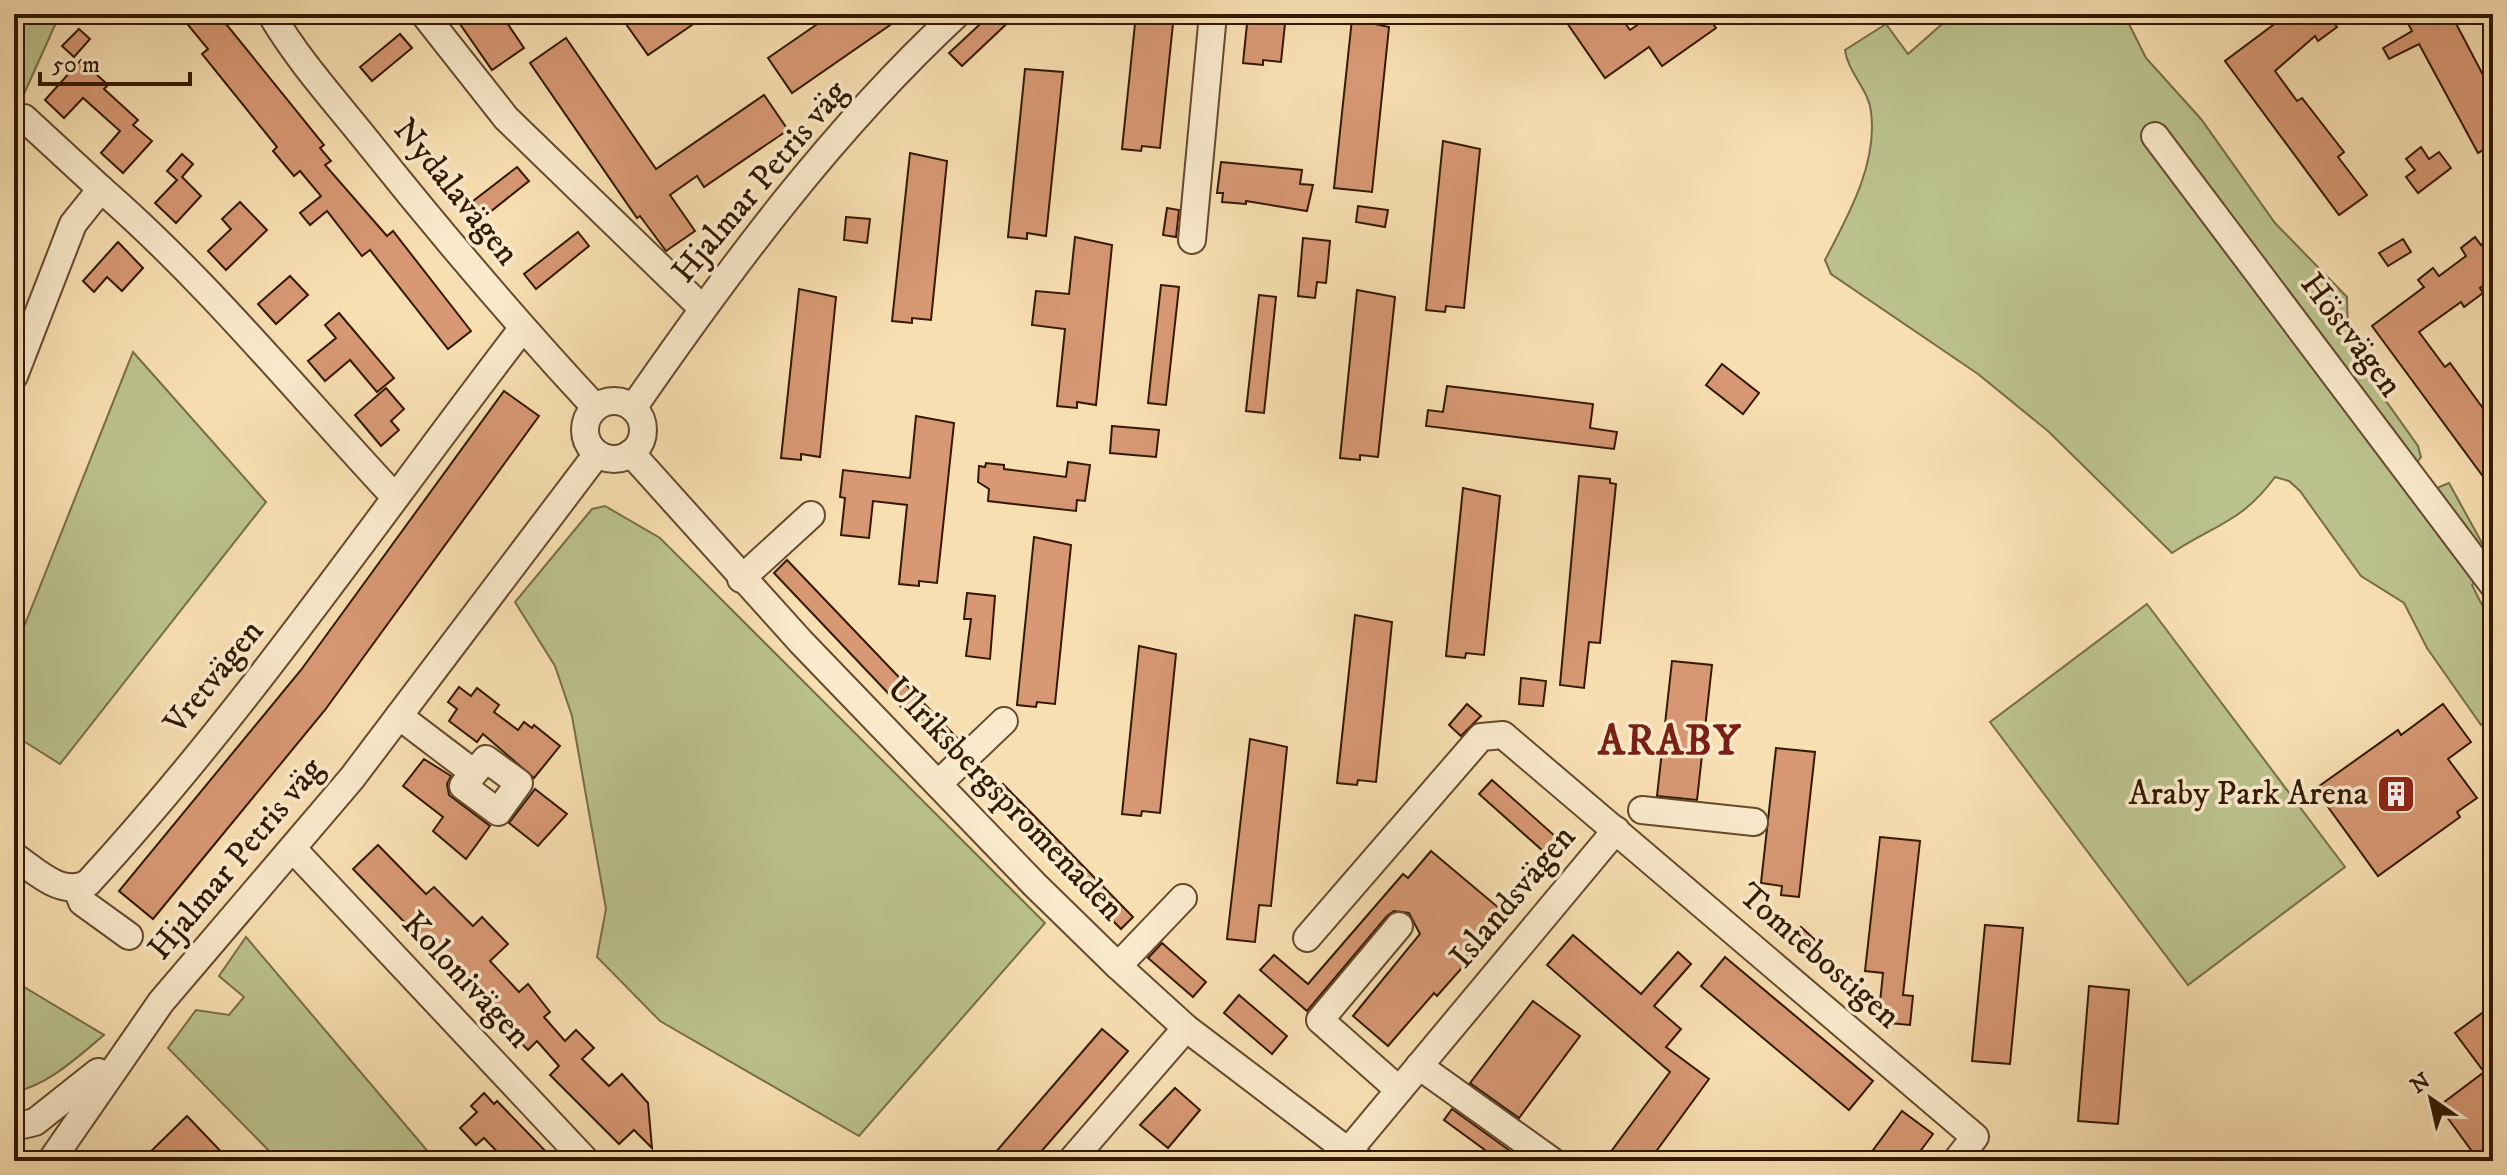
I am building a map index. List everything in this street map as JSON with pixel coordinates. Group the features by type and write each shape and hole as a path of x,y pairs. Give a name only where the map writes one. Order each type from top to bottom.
{"street":[{"name":"Nydalavägen","path":"271,14 305,64 522,329 595,407"},
{"path":"424,14 506,118 702,308"},
{"name":"Hjalmar Petris väg","path":"633,408 702,308 821,157 957,14"},
{"path":"1192,240 1213,14"},
{"path":"24,118 178,259 240,323 394,496"},
{"name":"Höstvägen","path":"2155,136 2491,580"},
{"path":"14,376 73,224 101,189"},
{"name":"Vretvägen","path":"77,889 88,883 136,829 239,706 522,329"},
{"path":"610,401 633,408 643,431 631,453 614,459 597,454 584,431 595,407 610,401"},
{"name":"Ulriksbergspromenaden","path":"631,453 741,579 1118,966 1186,1028 1349,1158"},
{"name":"Hjalmar Petris väg","path":"50,1161 161,1002 293,849 399,716 597,454"},
{"path":"741,579 811,515"},
{"path":"399,716 474,773"},
{"path":"938,784 1004,721"},
{"name":"Islandsvägen","path":"1307,938 1481,737 1503,735 1616,830 1399,1090 1349,1158"},
{"path":"1642,810 1754,822"},
{"name":"Tomtebostigen","path":"1616,830 1975,1137 1956,1161"},
{"name":"Kolonivägen","path":"293,849 586,1161"},
{"path":"14,856 63,888 77,889 82,902 129,936"},
{"path":"1118,966 1183,898"},
{"path":"1399,926 1320,1020 1399,1090"},
{"path":"1071,1161 1186,1028"},
{"name":"Hjalmar Petris väg","path":"14,1128 35,1122 52,1111 126,1049"},
{"path":"1419,1066 1552,1161"},
{"path":"14,1128 35,1140 50,1161"}],"green space":[{"path":"14,14 60,14 14,116"},
{"path":"1963,14 2124,14 2146,58 2201,119 2275,223 2347,297 2348,338 2354,356 2418,446 2421,457 2410,472 2425,493 2449,483 2493,563 2472,585 2493,627 2493,719 2481,725 2427,648 2404,603 2361,576 2300,491 2289,481 2275,477 2240,513 2172,553 2048,431 1978,374 1831,274 1825,260 1866,170 1872,131 1869,104 1845,50 1886,24 1908,54 1949,18"},
{"path":"133,352 266,502 60,764 14,735 14,652"},
{"path":"605,506 660,538 1045,923 859,1136 660,1021 597,957 606,909 572,716 555,666 515,602 592,509"},
{"path":"2147,604 2345,867 2188,985 1990,722"},
{"path":"246,937 436,1161 279,1161 168,1048 196,1010 229,1015 244,997 219,976"},
{"path":"14,981 104,1035 50,1077 14,1092"}],"building":[{"path":"179,14 218,14 324,145 320,148 331,161 325,165 387,236 393,231 471,331 448,349 370,250 362,256 327,211 310,225 300,213 321,196 300,171 294,176 273,151 277,147 202,54 208,49"},
{"path":"453,14 501,14 524,48 492,70"},
{"path":"641,14 708,14 648,55 626,24"},
{"path":"832,14 906,14 792,93 768,58"},
{"path":"991,14 1017,14 962,66 949,53"},
{"path":"1136,14 1174,14 1160,148 1142,146 1141,151 1122,149"},
{"path":"1248,14 1286,14 1281,62 1263,60 1263,65 1243,63"},
{"path":"1580,14 1618,14 1630,30 1653,14 1706,14 1716,28 1662,66 1649,47 1605,78 1567,23"},
{"path":"2271,14 2327,14 2337,27 2318,41 2315,36 2275,71 2297,101 2302,98 2344,152 2338,157 2367,195 2339,215 2225,61 2277,22"},
{"path":"2403,14 2451,14 2493,94 2493,144 2478,153 2419,44 2389,59 2383,48 2412,31"},
{"path":"1352,19 1389,27 1372,192 1334,188"},
{"path":"79,29 90,39 74,57 62,46"},
{"path":"400,34 412,48 372,81 360,67"},
{"path":"566,38 656,169 764,95 788,130 704,187 697,176 670,195 695,231 666,251 640,216 637,218 530,63"},
{"path":"81,60 108,85 104,89 138,120 133,125 152,141 123,173 101,153 120,131 83,98 64,118 45,100"},
{"path":"1025,69 1063,72 1046,236 1027,233 1027,239 1008,237"},
{"path":"1443,141 1480,149 1464,308 1446,306 1445,312 1426,310"},
{"path":"2421,147 2429,159 2439,152 2451,168 2418,193 2406,177 2415,170 2406,159"},
{"path":"910,153 947,161 931,320 912,318 912,323 892,321"},
{"path":"182,154 193,164 182,177 201,196 176,223 155,203 177,180 167,171"},
{"path":"1221,162 1302,170 1300,184 1313,185 1307,211 1246,201 1246,204 1222,202 1223,193 1217,193"},
{"path":"517,167 529,181 480,220 468,205"},
{"path":"240,202 267,230 226,270 208,251 231,229 222,219"},
{"path":"1358,206 1388,210 1385,227 1356,222"},
{"path":"1167,208 1179,210 1176,237 1163,235"},
{"path":"846,217 870,219 867,243 844,240"},
{"path":"578,232 589,246 536,289 524,274"},
{"path":"2493,236 2493,278 2480,288 2483,293 2464,307 2461,302 2419,332 2445,367 2450,363 2490,418 2485,421 2493,432 2493,490 2372,326 2424,287 2418,280 2433,268 2439,276 2466,256 2461,248 2475,237 2481,245"},
{"path":"1075,237 1112,245 1096,405 1077,402 1077,408 1057,406 1065,329 1032,325 1036,291 1069,294"},
{"path":"1303,238 1330,241 1326,283 1317,282 1315,298 1298,296"},
{"path":"2403,239 2411,252 2388,266 2379,253"},
{"path":"118,242 143,268 122,291 107,277 94,292 83,281"},
{"path":"290,276 308,295 276,324 258,304"},
{"path":"1161,285 1179,287 1166,405 1148,403"},
{"path":"799,289 836,297 820,457 801,454 801,460 781,458"},
{"path":"1357,290 1395,297 1378,457 1360,455 1360,460 1340,458"},
{"path":"1259,295 1276,297 1264,413 1246,411"},
{"path":"339,313 394,378 377,392 350,360 325,381 308,361 336,338 325,325"},
{"path":"1722,364 1759,393 1743,414 1706,385"},
{"path":"1447,386 1593,404 1590,428 1617,432 1614,449 1426,426 1428,410 1443,412"},
{"path":"386,388 404,409 391,421 399,430 381,446 355,415"},
{"path":"504,391 539,416 325,710 153,919 119,891 301,670"},
{"path":"916,416 954,423 937,583 919,581 919,586 899,584 907,505 873,501 869,538 841,535 845,498 840,497 843,470 910,478"},
{"path":"1112,426 1159,430 1156,457 1110,453"},
{"path":"1068,462 1090,465 1085,501 1077,500 1076,511 988,501 989,489 978,482 979,466 985,467 986,463 1004,465 1004,469 1066,477"},
{"path":"1579,476 1610,479 1610,483 1616,484 1600,643 1589,642 1584,688 1560,685"},
{"path":"1463,488 1500,496 1484,655 1466,653 1465,658 1446,656"},
{"path":"1034,537 1071,545 1055,704 1037,702 1036,707 1017,705"},
{"path":"787,560 958,739 944,752 774,573"},
{"path":"967,593 995,596 990,659 966,656 971,619 964,619"},
{"path":"1355,615 1392,622 1376,782 1358,780 1357,785 1337,783"},
{"path":"1139,646 1176,654 1160,813 1142,811 1141,816 1122,814"},
{"path":"1672,661 1712,665 1697,800 1657,796"},
{"path":"1521,678 1546,681 1543,706 1519,704"},
{"path":"459,687 471,696 477,688 499,705 494,712 518,730 524,722 532,728 534,725 560,746 534,778 483,734 477,742 449,721 457,709 448,702"},
{"path":"1467,704 1481,716 1461,736 1449,725"},
{"name":"Araby Park Arena","path":"2443,704 2471,742 2448,759 2477,798 2457,812 2460,817 2378,876 2315,789 2398,730 2401,735"},
{"path":"1250,739 1287,747 1271,906 1259,905 1255,942 1227,939"},
{"path":"1776,748 1815,752 1799,897 1781,895 1782,886 1761,883"},
{"path":"424,759 451,776 447,784 449,795 490,826 466,859 433,831 443,817 403,786"},
{"path":"1492,780 1565,845 1552,859 1479,794"},
{"path":"1003,784 1133,917 1121,929 991,796"},
{"path":"535,789 567,814 538,846 509,823"},
{"path":"1880,837 1920,841 1903,995 1913,996 1910,1025 1878,1022 1883,973 1865,971"},
{"path":"378,845 426,894 434,887 473,926 482,917 508,944 490,961 519,992 528,984 550,1012 544,1017 565,1041 576,1030 594,1048 582,1059 609,1086 622,1074 648,1103 652,1148 634,1130 619,1144 550,1075 559,1066 537,1041 528,1050 353,869"},
{"path":"1431,851 1506,914 1465,958 1468,961 1437,996 1434,993 1388,1046 1353,1016 1420,934 1409,913 1394,911 1387,916 1307,1011 1260,970 1274,955 1308,984 1403,874 1408,878"},
{"path":"1985,925 2023,928 2010,1064 1972,1061"},
{"path":"1801,927 1822,946 1810,959 1789,941"},
{"path":"1573,935 1641,994 1678,952 1691,964 1654,1006 1681,1029 1666,1047 1709,1079 1649,1161 1604,1161 1670,1072 1547,965"},
{"path":"1162,943 1206,982 1193,997 1148,958"},
{"path":"1725,957 1873,1081 1849,1110 1701,986"},
{"path":"2089,986 2129,990 2118,1124 2078,1121"},
{"path":"1239,995 1287,1036 1272,1054 1224,1013"},
{"path":"1533,1001 1580,1036 1519,1118 1470,1083"},
{"path":"2493,1005 2493,1161 2479,1161 2439,1106 2484,1072 2455,1033"},
{"path":"1102,1029 1128,1051 1086,1100 1033,1161 988,1161"},
{"path":"1175,1088 1200,1110 1168,1148 1140,1125"},
{"path":"484,1093 494,1104 497,1101 555,1161 506,1161 484,1138 476,1145 460,1128 477,1112 471,1106"},
{"path":"1452,1109 1524,1161 1500,1161 1444,1120"},
{"path":"1902,1111 1933,1134 1913,1161 1865,1161"},
{"path":"187,1116 230,1161 141,1161"}],"place":[{"name":"Araby Park Arena","path":"2396,794"}],"district":[{"name":"ARABY","path":"1670,742"}]}
